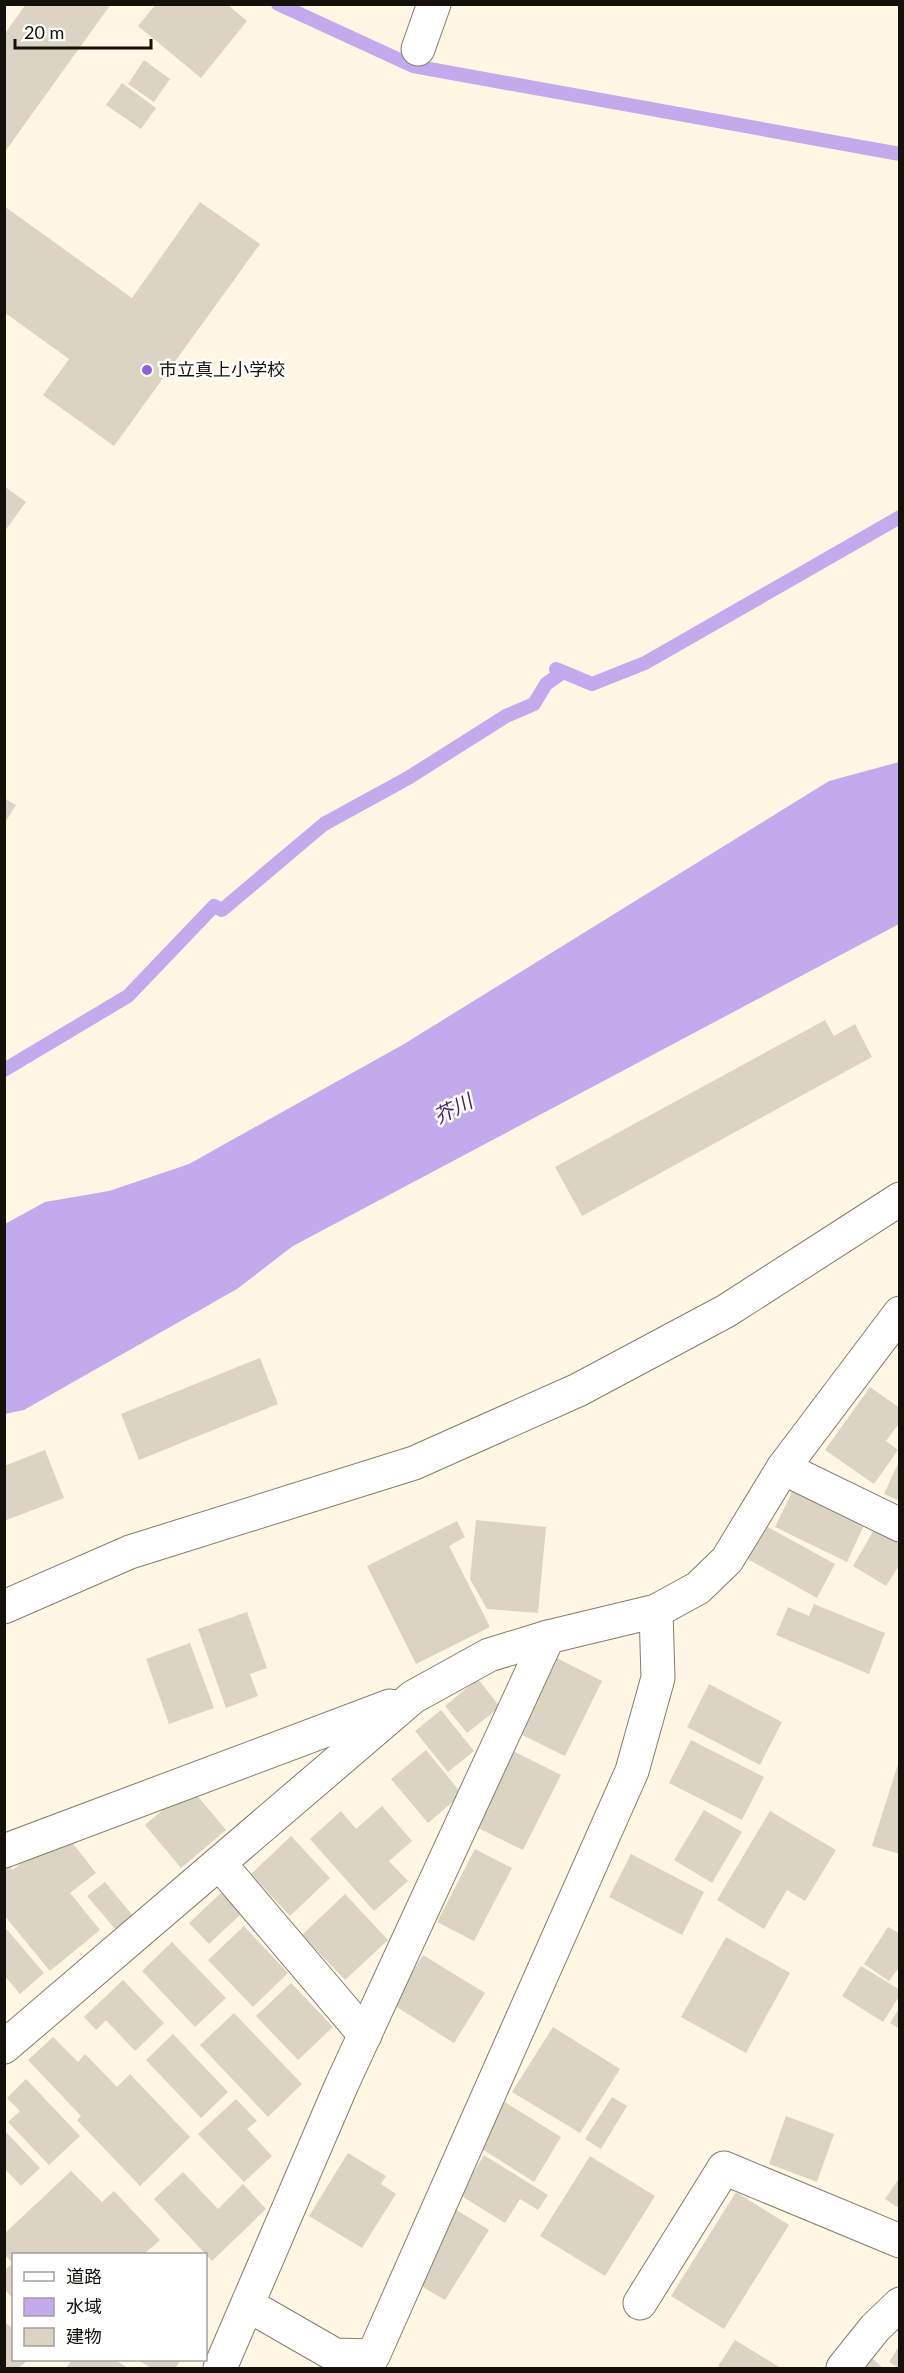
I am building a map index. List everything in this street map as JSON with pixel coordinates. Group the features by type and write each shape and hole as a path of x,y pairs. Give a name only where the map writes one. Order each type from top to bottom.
{"street":[{"path":"418,50 434,4"},
{"path":"4,1607 130,1552 414,1463 578,1390 726,1311 900,1199"},
{"path":"4,1851 413,1697 489,1655 548,1637 656,1611 698,1588 727,1560 783,1468 900,1313"},
{"path":"783,1468 900,1525"},
{"path":"248,2304 336,2355 373,2356 632,1771 658,1678 656,1611"},
{"path":"220,2368 365,2035 548,1637"},
{"path":"4,2046 413,1697"},
{"path":"219,1863 365,2035"},
{"path":"640,2303 724,2168 900,2241"},
{"path":"843,2368 875,2328 900,2304"}],"water":[{"name":"芥川","path":"899,762 899,924 293,1246 237,1289 24,1410 5,1414 5,1224 45,1202 109,1191 189,1164 404,1044 829,781"}],"building":[{"path":"26,4 111,4 4,153 4,35"},
{"path":"156,4 227,4 247,21 201,78 138,26"},
{"path":"144,60 170,79 154,102 128,84"},
{"path":"122,83 156,108 141,129 106,105"},
{"path":"200,202 260,244 114,446 43,395 69,359 4,312 4,206 132,298"},
{"path":"4,486 26,502 4,532"},
{"path":"4,798 16,805 4,824"},
{"path":"825,1020 834,1036 855,1024 872,1057 582,1216 555,1167"},
{"path":"260,1358 278,1404 139,1460 121,1414"},
{"path":"870,1387 900,1408 900,1422 886,1441 898,1450 874,1484 825,1450"},
{"path":"45,1450 64,1498 4,1521 4,1466"},
{"path":"900,1459 900,1501 884,1494"},
{"path":"793,1490 865,1523 847,1562 775,1527"},
{"path":"476,1520 546,1527 538,1613 487,1609 470,1579"},
{"path":"457,1521 465,1537 449,1546 490,1627 416,1664 367,1566"},
{"path":"764,1525 835,1564 817,1598 746,1558"},
{"path":"875,1528 900,1544 900,1564 886,1586 853,1566"},
{"path":"814,1604 885,1633 869,1674 776,1635 788,1607 809,1616"},
{"path":"247,1612 267,1668 250,1674 258,1696 226,1708 198,1629"},
{"path":"190,1643 214,1708 169,1724 146,1659"},
{"path":"551,1655 602,1681 565,1756 514,1731"},
{"path":"478,1679 500,1707 467,1733 445,1706"},
{"path":"709,1684 782,1722 760,1765 687,1727"},
{"path":"441,1710 474,1751 448,1772 415,1731"},
{"path":"691,1740 764,1777 742,1820 669,1783"},
{"path":"509,1749 561,1775 523,1850 472,1825"},
{"path":"426,1750 462,1794 428,1823 391,1779"},
{"path":"900,1761 900,1854 872,1846"},
{"path":"190,1787 226,1830 181,1868 145,1825"},
{"path":"382,1806 412,1841 389,1861 408,1881 374,1911 310,1839 341,1811 356,1829"},
{"path":"704,1810 742,1832 712,1883 674,1860"},
{"path":"770,1811 836,1850 805,1901 787,1890 764,1929 717,1900"},
{"path":"64,1832 96,1873 70,1893 100,1930 50,1971 4,1915 4,1859 12,1870"},
{"path":"291,1836 330,1878 290,1916 251,1874"},
{"path":"475,1849 512,1868 474,1941 437,1922"},
{"path":"631,1854 704,1892 682,1935 609,1897"},
{"path":"105,1882 133,1916 116,1930 87,1896"},
{"path":"222,1892 242,1913 209,1944 189,1923"},
{"path":"345,1894 388,1940 345,1980 302,1935"},
{"path":"4,1926 44,1973 20,1994 4,1975"},
{"path":"244,1926 288,1973 253,2007 208,1960"},
{"path":"888,1927 900,1934 900,1966 889,1981 864,1964"},
{"path":"726,1937 790,1973 746,2053 681,2017"},
{"path":"172,1942 226,1998 195,2027 142,1971"},
{"path":"423,1955 485,1993 454,2043 392,2004"},
{"path":"861,1966 900,1990 900,1995 883,2022 842,1996"},
{"path":"123,1980 164,2023 135,2051 106,2020 96,2030 84,2017"},
{"path":"291,1983 333,2027 298,2060 256,2016"},
{"path":"900,2007 900,2029 890,2023"},
{"path":"234,2013 302,2084 268,2117 200,2045"},
{"path":"553,2027 620,2069 580,2133 512,2092"},
{"path":"173,2034 228,2092 201,2118 146,2060"},
{"path":"53,2037 78,2062 85,2054 117,2087 130,2074 190,2137 140,2186 77,2120 81,2116 28,2060"},
{"path":"26,2079 80,2136 49,2165 8,2122 20,2111 7,2098"},
{"path":"612,2097 627,2106 601,2149 585,2139"},
{"path":"236,2099 257,2121 247,2129 272,2156 244,2182 198,2134"},
{"path":"505,2102 561,2137 534,2182 477,2146"},
{"path":"786,2116 834,2134 817,2182 769,2164"},
{"path":"4,2130 40,2168 21,2186 4,2168"},
{"path":"348,2153 386,2176 381,2184 396,2194 362,2248 309,2216"},
{"path":"484,2155 548,2195 538,2210 520,2199 505,2223 460,2195"},
{"path":"590,2156 655,2196 605,2276 540,2236"},
{"path":"71,2171 102,2202 114,2191 160,2240 145,2253 12,2253 12,2262 4,2254 4,2234"},
{"path":"183,2172 218,2209 243,2184 266,2209 212,2261 207,2253 154,2199"},
{"path":"900,2177 900,2209 885,2199"},
{"path":"736,2192 789,2225 724,2329 671,2296"},
{"path":"455,2209 489,2230 445,2300 411,2280"},
{"path":"12,2264 12,2298 5,2290 5,2270"},
{"path":"4,2321 12,2328 12,2361 27,2361 19,2368 4,2368"},
{"path":"735,2340 781,2368 722,2368 718,2366"},
{"path":"900,2345 900,2368 899,2368 889,2362"},
{"path":"873,2359 883,2368 863,2368"},
{"path":"71,2361 117,2361 128,2368 66,2368"},
{"path":"140,2361 180,2361 175,2368 151,2368"}],"waterway":[{"path":"278,4 413,66 900,154"},
{"path":"556,669 592,684 645,663 900,517"},
{"path":"4,1070 128,996 214,906 222,910 324,824 408,778 506,716 534,704 546,684 563,672"}],"place":[{"name":"市立真上小学校","path":"147,370"}]}
